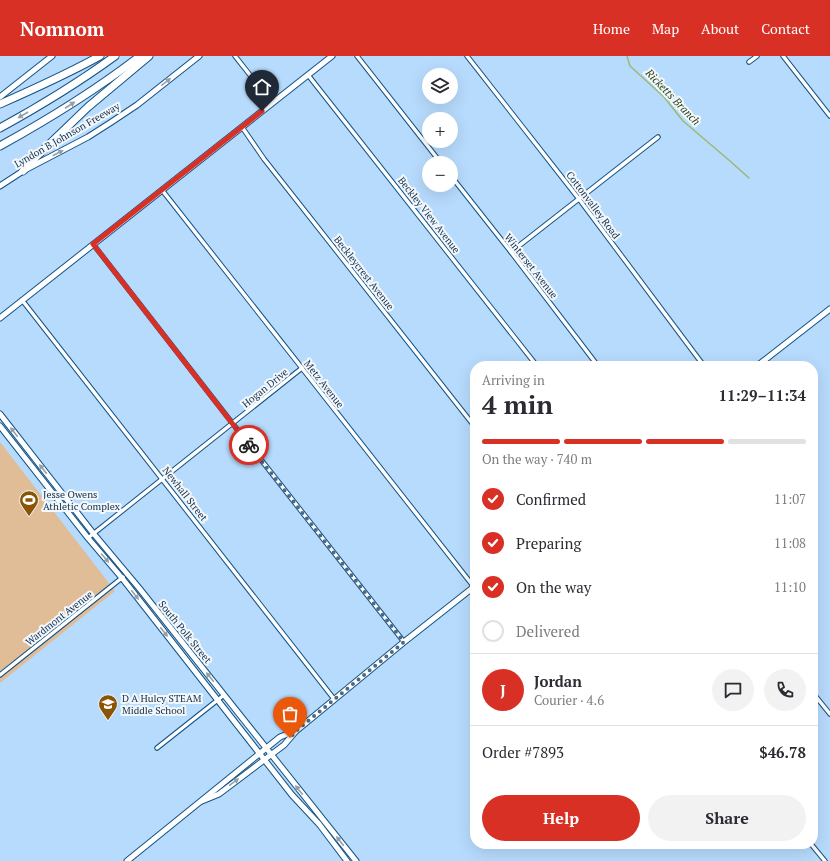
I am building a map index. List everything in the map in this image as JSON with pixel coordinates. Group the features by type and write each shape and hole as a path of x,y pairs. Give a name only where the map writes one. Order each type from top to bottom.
{"highway":[{"path":"0,104 44,85 100,56"},
{"path":"0,128 47,102 114,56"},
{"path":"0,146 61,111 105,82 140,56"},
{"path":"24,171 36,156 88,107 149,56"}],"main road":[{"path":"0,97 52,56"},
{"name":"Lyndon B Johnson Freeway","path":"0,186 24,171 88,137 110,123 137,105 200,56"},
{"path":"0,318 330,57"},
{"path":"763,361 830,309"},
{"name":"South Polk Street","path":"0,414 93,533 128,574 356,861"},
{"name":"South Polk Street","path":"0,426 88,538 122,578 259,754 292,795 319,824 347,861"},
{"path":"22,454 28,449"},
{"path":"202,800 219,794 284,745 296,731 334,699 470,590"},
{"path":"148,612 154,607"},
{"path":"180,652 186,647"},
{"path":"127,861 280,737 296,731"},
{"path":"319,824 324,820"}],"street":[{"path":"235,56 272,103"},
{"path":"356,56 435,156"},
{"name":"Cottonvalley Road","path":"467,56 579,199 700,361"},
{"path":"748,62 757,56"},
{"path":"783,56 830,116"},
{"name":"Beckley View Avenue","path":"308,75 533,361"},
{"name":"Beckleycrest Avenue","path":"242,127 264,159 470,421"},
{"path":"511,252 658,137"},
{"name":"Winterset Avenue","path":"458,185 594,361"},
{"name":"Metz Avenue","path":"162,190 470,582"},
{"path":"93,244 404,642"},
{"name":"Newhall Street","path":"22,300 334,699"},
{"name":"Hogan Drive","path":"88,538 302,368"},
{"name":"Wardmont Avenue","path":"0,675 128,574"},
{"path":"157,748 224,695"},
{"path":"818,699 830,714"},
{"path":"815,849 825,861"}],"shaded area":[{"name":"Jesse Owens Athletic Complex","path":"0,442 115,591 0,683"}],"waterway":[{"name":"Ricketts Branch","path":"627,56 630,66 664,97 683,121 749,178"}],"way so far":[{"path":"249,445 404,642 296,731 290,738"}],"place":[{"name":"Jesse Owens Athletic Complex","path":"29,517"},
{"name":"D A Hulcy STEAM Middle School","path":"108,721"}],"route":[{"path":"249,445 93,244 262,111"}]}
